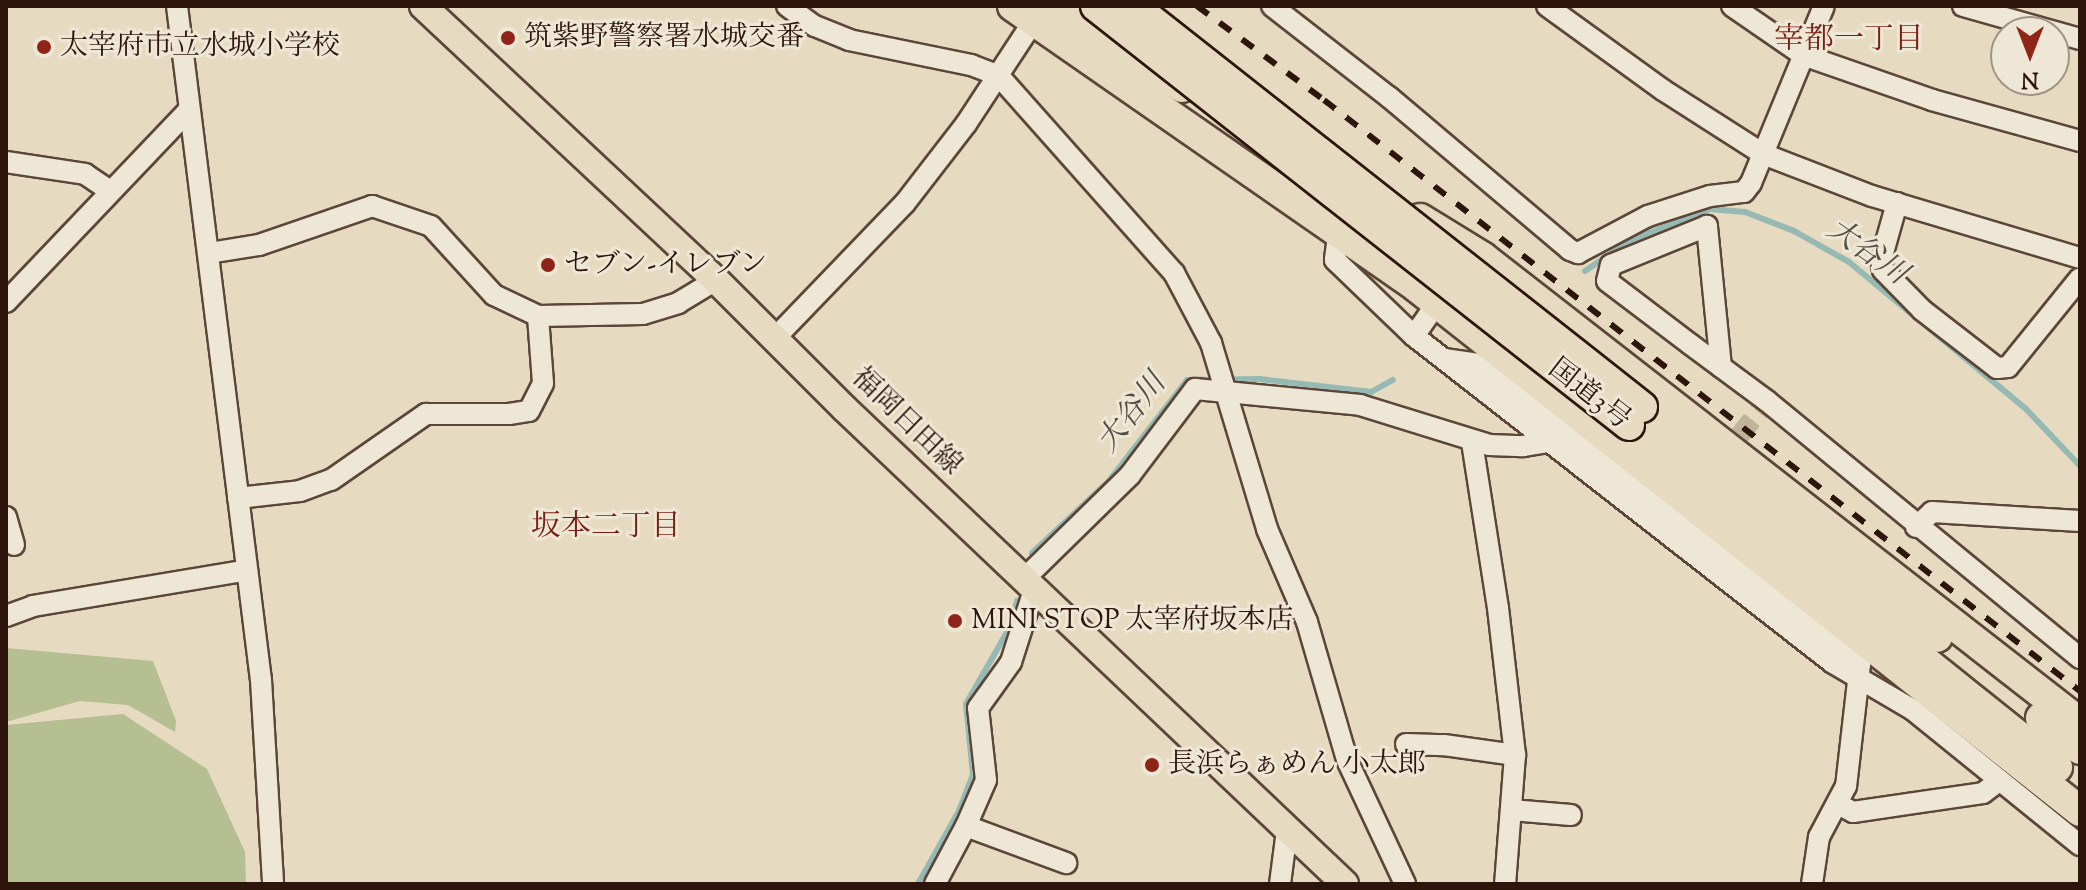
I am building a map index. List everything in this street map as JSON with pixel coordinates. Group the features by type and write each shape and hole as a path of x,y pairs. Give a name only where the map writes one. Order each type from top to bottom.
{"highway":[{"name":"国道3号","path":"1096,6 1635,416 2080,749"},
{"name":"国道3号","path":"1133,6 1635,416 2080,786"},
{"path":"1035,10 1437,303 2080,811"},
{"path":"1035,10 1482,257 2080,723"}],"main road":[{"name":"福岡日田線","path":"423,6 716,280 844,408 1345,884"}],"street":[{"path":"177,6 261,680 273,884"},
{"path":"787,6 815,26 849,40 971,65 999,76 1174,273 1204,326 1267,529 1307,622 1347,760 1405,884"},
{"path":"1272,6 1389,97 1570,250 1578,253 1648,216 1710,196 1744,192 1763,154 1824,6"},
{"path":"1547,6 1663,90 1763,154 1796,170 2080,258"},
{"path":"1732,6 1803,55 1932,100 2080,141"},
{"path":"1963,6 2080,39"},
{"path":"775,338 905,203 999,76 1035,10"},
{"path":"6,302 109,190 189,110"},
{"path":"6,162 85,174 109,190"},
{"path":"1897,203 1881,260 1883,270 1922,310 1997,368 2008,367 2080,278"},
{"path":"209,253 272,242 372,206 431,226 494,295 538,316 643,314 678,303 716,280"},
{"path":"1721,367 1707,226 1611,265 1607,281 1844,464 1916,527 2080,658"},
{"path":"1339,230 1335,260 1414,336 1833,663 1913,710 2080,845"},
{"path":"1414,336 1437,303"},
{"path":"238,498 300,491 331,480 426,414 529,411 543,383 538,316"},
{"path":"1444,359 1481,364 1849,651 1860,664 1846,786 1819,837 1812,884"},
{"path":"935,884 986,780 978,708 1011,662 1030,583 1130,475 1195,389 1222,389 1360,405 1472,442 1523,446 1549,442"},
{"path":"1472,442 1498,608 1515,755 1505,884"},
{"path":"1916,527 1932,512 2080,521"},
{"path":"6,517 14,545"},
{"path":"6,616 33,606 247,570"},
{"path":"1406,744 1444,745 1515,755"},
{"path":"1838,804 1853,812 1882,808 1983,793 2000,780"},
{"path":"1511,810 1571,815"},
{"path":"966,826 1066,863"},
{"path":"1280,884 1287,830"}],"green space":[{"path":"6,648 153,661 176,721 175,732 128,705 80,701 6,722"},
{"path":"123,714 207,769 245,852 246,884 6,884 6,725"}],"waterway":[{"name":"大谷川","path":"1585,271 1631,240 1710,209 1745,212 1794,231 1849,262 1915,317"},
{"name":"大谷川","path":"1924,324 2026,409 2080,466"},
{"name":"大谷川","path":"1032,553 1108,482 1187,380 1260,379 1371,392 1393,380"},
{"name":"大谷川","path":"918,884 959,811 973,775 966,704 1010,627 1017,601"}],"tunnel":[{"path":"1721,459 1767,401"}],"railway":[{"path":"1197,6 1324,100 2080,691"}],"place":[{"name":"筑紫野警察署水城交番","path":"508,38"},
{"name":"太宰府市立水城小学校","path":"44,47"},
{"name":"セブン-イレブン","path":"548,265"},
{"name":"MINI STOP 太宰府坂本店","path":"955,621"},
{"name":"長浜らぁめん 小太郎","path":"1152,765"}],"district":[{"name":"宰都一丁目","path":"1849,41"},
{"name":"坂本二丁目","path":"606,528"}]}
